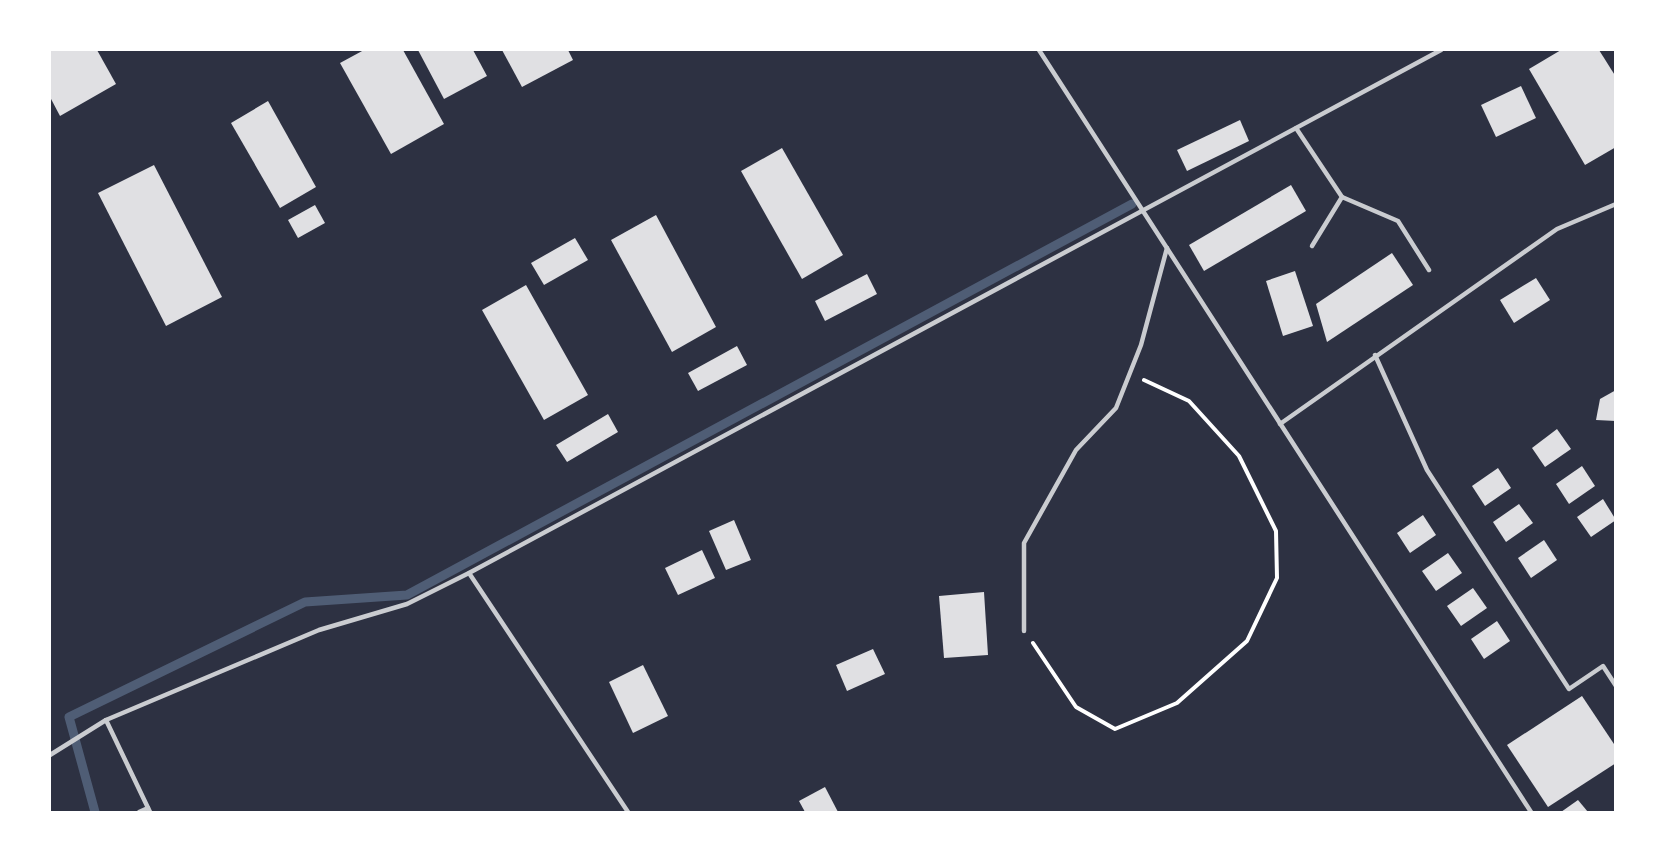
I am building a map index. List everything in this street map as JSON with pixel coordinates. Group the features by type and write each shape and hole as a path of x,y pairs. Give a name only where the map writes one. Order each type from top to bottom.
{"lane":[{"path":"1039,50 1532,813"},
{"path":"50,755 106,720 319,630 407,604 469,573 1442,50"},
{"path":"1296,128 1342,197 1398,221 1429,270"},
{"path":"1312,246 1342,197"},
{"path":"1280,424 1557,229 1616,204"},
{"path":"1024,631 1024,543 1076,450 1116,408 1141,345 1167,248"},
{"path":"1375,356 1427,470 1569,689 1603,666 1616,686"},
{"path":"469,573 628,813"},
{"path":"106,720 149,810 140,813"}],"path":[{"path":"1024,631 1076,707 1115,729 1177,703 1247,641 1277,578 1276,531 1239,456 1189,401 1130,374"}],"building":[{"path":"50,50 97,50 116,84 60,116 50,97"},
{"path":"364,50 403,50 444,124 391,154 340,63"},
{"path":"418,50 473,50 487,76 444,99"},
{"path":"502,50 568,50 573,60 522,87"},
{"path":"1561,50 1599,50 1616,77 1616,147 1585,165 1529,69"},
{"path":"1521,86 1536,118 1496,137 1481,105"},
{"path":"268,101 316,187 280,208 231,123"},
{"path":"1240,120 1249,141 1187,171 1177,150"},
{"path":"782,148 843,255 802,279 741,171"},
{"path":"154,165 222,297 166,326 98,193"},
{"path":"1291,185 1306,211 1204,271 1189,245"},
{"path":"315,205 325,223 298,238 288,220"},
{"path":"656,215 716,327 672,352 611,240"},
{"path":"575,238 588,260 544,285 531,263"},
{"path":"1392,253 1413,285 1327,342 1316,304"},
{"path":"1295,271 1313,326 1283,336 1266,281"},
{"path":"867,274 877,294 825,321 815,301"},
{"path":"1536,278 1550,300 1514,323 1500,300"},
{"path":"526,285 588,395 544,420 482,310"},
{"path":"737,346 747,365 698,391 688,373"},
{"path":"1616,390 1616,421 1596,420 1600,399"},
{"path":"608,414 618,432 567,462 556,445"},
{"path":"1557,429 1571,449 1545,467 1532,448"},
{"path":"1582,466 1595,486 1569,504 1556,484"},
{"path":"1498,468 1511,488 1485,506 1472,486"},
{"path":"1603,499 1616,520 1591,537 1577,517"},
{"path":"1519,504 1533,523 1506,542 1493,522"},
{"path":"1423,515 1436,535 1410,553 1397,533"},
{"path":"734,520 751,560 726,570 709,531"},
{"path":"1544,540 1557,560 1531,578 1518,558"},
{"path":"702,550 715,578 678,595 665,568"},
{"path":"1448,553 1462,573 1436,591 1422,571"},
{"path":"1473,588 1487,608 1461,626 1447,606"},
{"path":"984,592 988,655 944,658 939,596"},
{"path":"1497,621 1510,641 1484,659 1471,639"},
{"path":"873,649 885,674 847,691 836,665"},
{"path":"643,665 668,716 633,733 609,682"},
{"path":"1582,696 1616,747 1616,763 1548,807 1507,745"},
{"path":"825,787 838,812 805,812 799,801"},
{"path":"1578,800 1588,812 1561,812"}],"waterway":[{"path":"95,812 69,717 305,602 407,595 1132,204"}]}
